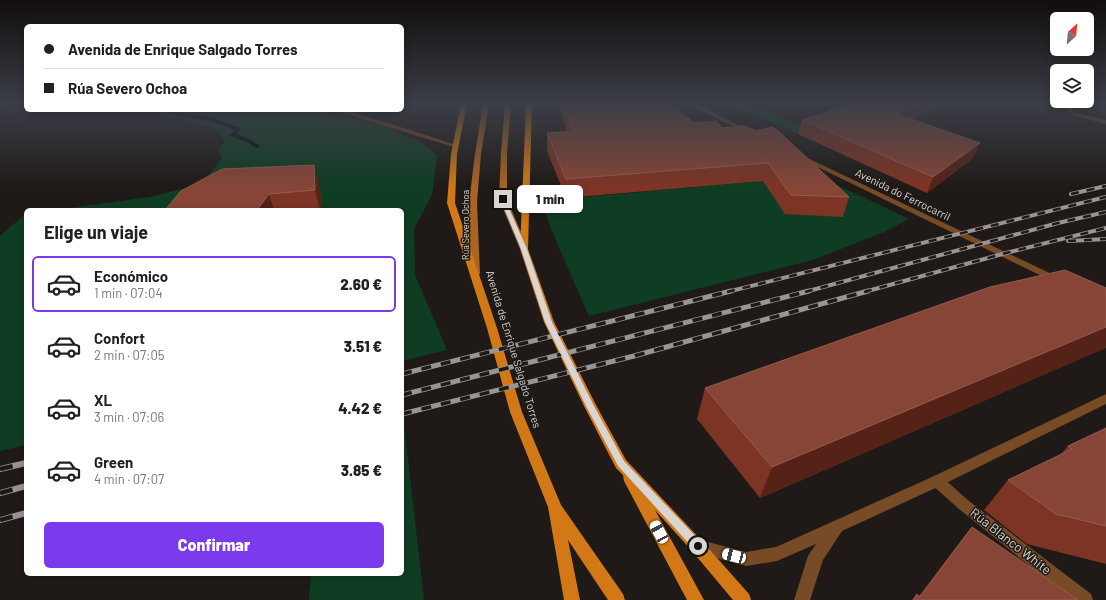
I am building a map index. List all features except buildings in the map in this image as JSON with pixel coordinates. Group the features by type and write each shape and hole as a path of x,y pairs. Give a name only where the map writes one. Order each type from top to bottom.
{"main road":[{"name":"Avenida de Enrique Salgado Torres","path":"459,132 450,203 475,274 516,412 534,460 555,507 572,600"},
{"name":"Rúa Severo Ochoa","path":"475,274 473,202 482,132"},
{"path":"506,132 503,199 524,249 549,322 590,406 696,600"},
{"path":"524,249 528,132"},
{"path":"621,464 698,546 743,600"},
{"path":"555,507 617,600"}],"street":[{"path":"412,132 456,146"},
{"path":"749,132 755,135"},
{"name":"Avenida do Ferrocarril","path":"791,152 1067,284"},
{"path":"698,546 746,559 777,554 937,481 1106,399"},
{"name":"Rúa Blanco White","path":"937,481 964,505 1085,600"},
{"path":"802,600 816,556 838,525"}],"green space":[{"path":"219,132 396,132 422,143 437,155 432,195 414,229 415,275 447,350 404,361 404,208 321,208 320,187 209,208 69,208 150,197 193,186 209,175 222,158 218,149 225,142"},
{"path":"794,132 804,132 798,134"},
{"path":"810,172 909,219 884,232 813,260 589,316 540,201 752,182"},
{"path":"24,216 24,445 0,451 0,236"},
{"path":"404,432 424,600 309,600 311,576 404,576"}],"waterway":[{"path":"236,132 233,135 249,141 258,147"}],"railway":[{"path":"1071,194 1106,186 1102,187"},
{"path":"727,292 1106,197"},
{"path":"805,292 1058,223 1106,212"},
{"path":"864,292 1006,253 1106,228"},
{"path":"1068,241 1106,239"},
{"path":"404,373 731,291"},
{"path":"404,394 809,291"},
{"path":"404,414 634,356 868,291"},
{"path":"0,469 24,463"},
{"path":"0,493 24,487"},
{"path":"0,520 24,514"}],"route":[{"path":"503,199 524,249 549,322 590,406 621,464 698,546"}]}
